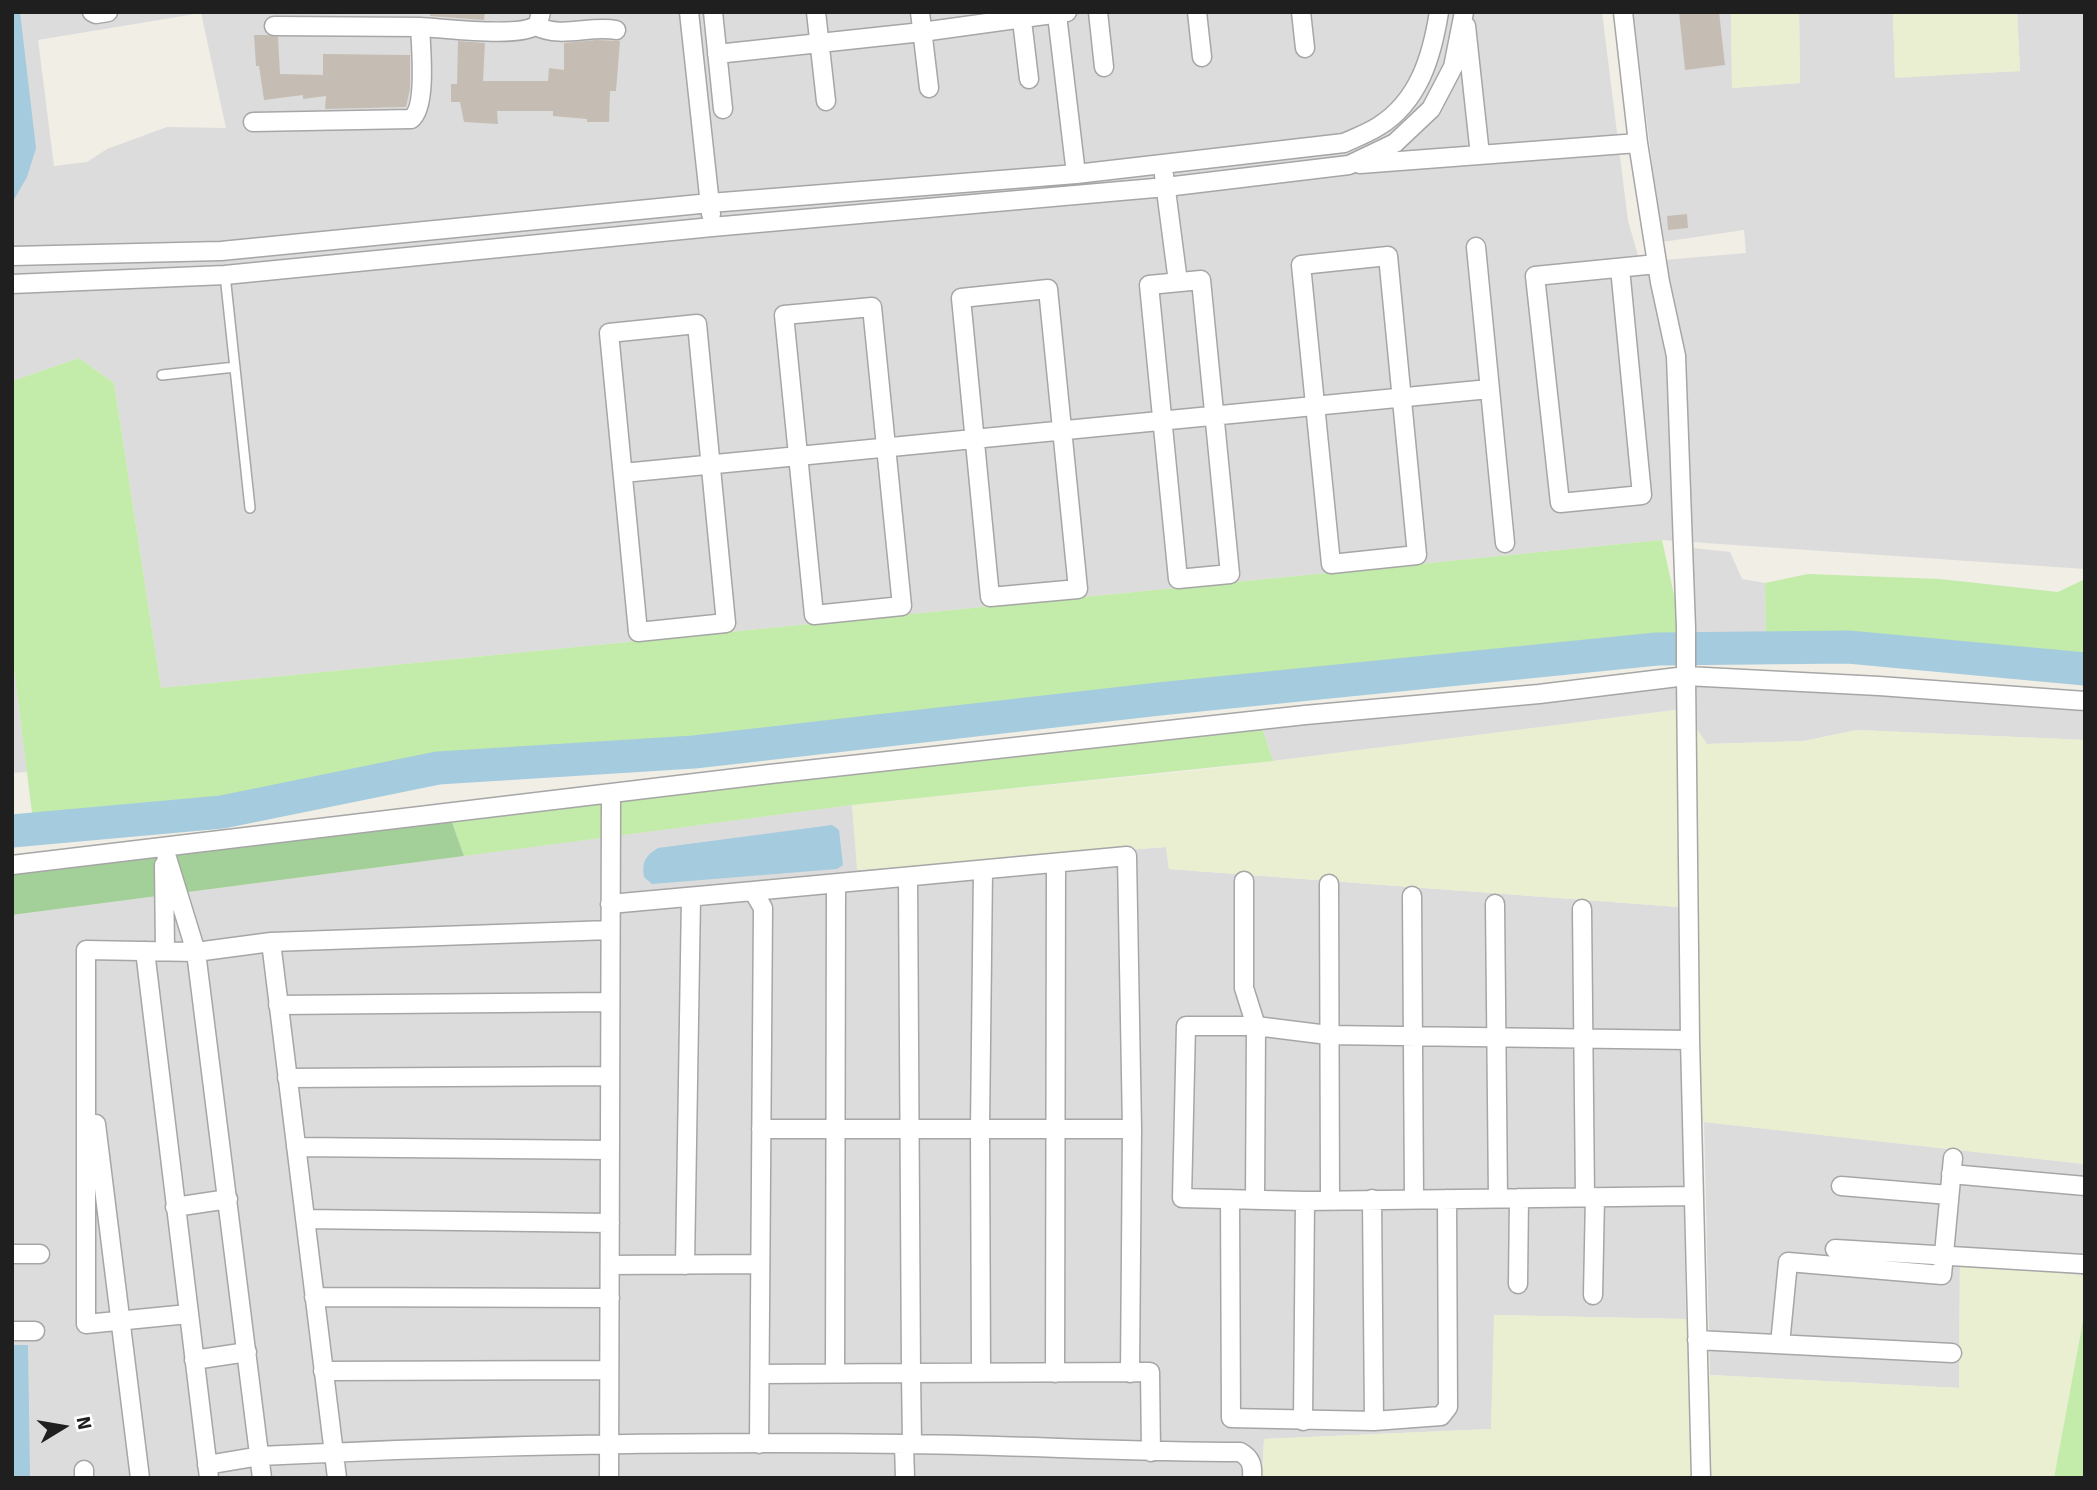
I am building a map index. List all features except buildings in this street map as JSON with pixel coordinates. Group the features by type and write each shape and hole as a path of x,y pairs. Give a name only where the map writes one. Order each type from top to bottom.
{"street":[{"path":"92,12 107,12"},
{"path":"689,12 712,227"},
{"path":"713,12 723,109"},
{"path":"816,12 825,100"},
{"path":"920,12 929,88"},
{"path":"1098,12 1104,67"},
{"path":"1197,12 1202,57"},
{"path":"1301,12 1305,48"},
{"path":"12,256 221,251 710,203 1076,174 1344,143 1380,125 1413,94 1429,60 1439,12"},
{"path":"1465,12 1480,155"},
{"path":"1349,165 1395,143 1431,109 1453,66 1465,12"},
{"path":"1623,12 1638,142 1657,264 1676,356 1686,628 1690,1040 1701,1478"},
{"path":"717,54 922,32 1022,16 1062,13 1076,174"},
{"path":"1022,16 1029,79"},
{"path":"274,26 420,27 484,32 530,30 539,19 555,32 600,28 616,30"},
{"path":"253,122 387,121 414,118 421,86 420,27"},
{"path":"12,285 225,275 712,227 1166,187 1349,165 1638,142"},
{"path":"1163,165 1178,282"},
{"path":"1476,247 1505,543"},
{"path":"1388,256 1417,555 1331,564 1315,406 1301,265 1388,256"},
{"path":"1620,268 1642,495 1560,503 1535,276 1657,264"},
{"path":"1201,280 1230,574 1178,579 1149,285 1178,282 1201,280"},
{"path":"1048,289 1078,589 990,597 975,439 961,298 1048,289"},
{"path":"872,307 902,606 814,615 798,456 784,316 872,307"},
{"path":"697,324 726,623 638,632 623,473 609,333 697,324"},
{"path":"623,473 1489,389"},
{"path":"12,865 769,774 1305,715 1539,694 1686,671 2085,701"},
{"path":"609,1478 611,794"},
{"path":"164,848 165,951"},
{"path":"164,848 197,952 262,1478"},
{"path":"610,904 1128,856 1132,1129 1130,1373"},
{"path":"1055,1373 1056,863"},
{"path":"981,1371 983,870"},
{"path":"905,1478 911,1373 908,877"},
{"path":"1244,881 1244,988 1256,1026 1255,1200"},
{"path":"835,1373 836,884"},
{"path":"1329,884 1330,1199"},
{"path":"753,891 763,908 759,1444"},
{"path":"1412,896 1414,1198"},
{"path":"685,1265 691,897"},
{"path":"1495,904 1498,1198"},
{"path":"1582,909 1582,1039 1593,1295"},
{"path":"188,1314 86,1324 86,950 197,952 271,942 610,930"},
{"path":"271,942 337,1478"},
{"path":"145,951 208,1471 260,1456 334,1452 609,1443 908,1444 1151,1452 1240,1452 1247,1456 1253,1466 1252,1478"},
{"path":"278,1005 610,1002"},
{"path":"1690,1040 1328,1035 1256,1026 1186,1026 1182,1198 1305,1200 1693,1196"},
{"path":"86,1046 140,1478"},
{"path":"287,1078 610,1076"},
{"path":"761,1129 1132,1129"},
{"path":"296,1147 610,1150"},
{"path":"1780,1344 1788,1262 1942,1275 1952,1166 2085,1186"},
{"path":"1841,1186 1949,1195"},
{"path":"1518,1284 1519,1198"},
{"path":"175,1206 228,1199"},
{"path":"1230,1199 1231,1418 1303,1421 1441,1416 1446,1412 1447,1199"},
{"path":"1372,1199 1374,1420"},
{"path":"1303,1421 1305,1200"},
{"path":"305,1219 610,1223"},
{"path":"1835,1249 2083,1265"},
{"path":"12,1254 40,1254"},
{"path":"610,1265 760,1264"},
{"path":"314,1297 610,1298"},
{"path":"12,1331 35,1331"},
{"path":"1697,1340 1952,1353"},
{"path":"194,1360 247,1352"},
{"path":"324,1371 609,1370"},
{"path":"760,1374 1150,1372 1151,1452"}],"lane":[{"path":"225,275 250,508"},
{"path":"162,375 235,367"}],"shaded area":[{"path":"12,12 1602,12 1628,221 1640,262 1746,253 1744,230 1662,242 1633,12 1731,12 1732,88 1800,83 1799,12 1893,12 1895,77 2020,71 2017,12 2085,12 2085,569 1662,540 161,688 114,383 79,358 12,381","holes":["201,13 226,128 167,127 107,149 87,162 54,166 38,40"]},
{"path":"1693,548 1730,552 1742,579 1765,583 1766,648 1686,649"},
{"path":"12,652 27,772 12,773"},
{"path":"1693,673 2055,690 2085,714 2085,740 1856,730 1804,741 1707,744 1683,709 1273,761 1259,718"},
{"path":"852,805 858,870 1166,847 1169,869 1679,907 1686,1319 1495,1315 1491,1429 1264,1439 1262,1478 12,1478 12,915"},
{"path":"1704,1122 2085,1164 2085,1276 1960,1261 1959,1388 1710,1375"}],"green space":[{"path":"1731,12 1799,12 1800,83 1732,88"},
{"path":"1893,12 2017,12 2020,71 1895,78"},
{"path":"79,358 114,383 161,688 1662,540 1686,649 1657,649 1244,690 694,752 432,769 222,812 34,829 12,652 12,381"},
{"path":"1808,574 1940,579 2058,592 2085,579 2085,669 1848,647 1766,648 1765,583"},
{"path":"1683,709 1707,744 1804,741 1856,730 2085,740 2085,1164 1704,1122 1683,1115 1679,907 1169,869 1166,847 857,870 852,805 1202,770"},
{"path":"1259,718 1273,761 852,805 464,856 449,814"},
{"path":"449,814 464,856 12,915 12,864"},
{"path":"1960,1261 2085,1276 2085,1310 2054,1478 1262,1478 1264,1439 1491,1429 1494,1315 1686,1319 1708,1323 1710,1375 1959,1388"},
{"path":"2085,1310 2085,1478 2054,1478"}],"water":[{"path":"12,12 20,12 36,148 27,177 12,203"},
{"path":"832,825 839,830 843,865 837,869 652,884 644,877 645,860 658,848"},
{"path":"12,1345 28,1345 30,1478 12,1478"}],"waterway":[{"path":"12,831 222,812 438,768 694,752 1159,699 1657,649 1848,647 2085,669"}]}
